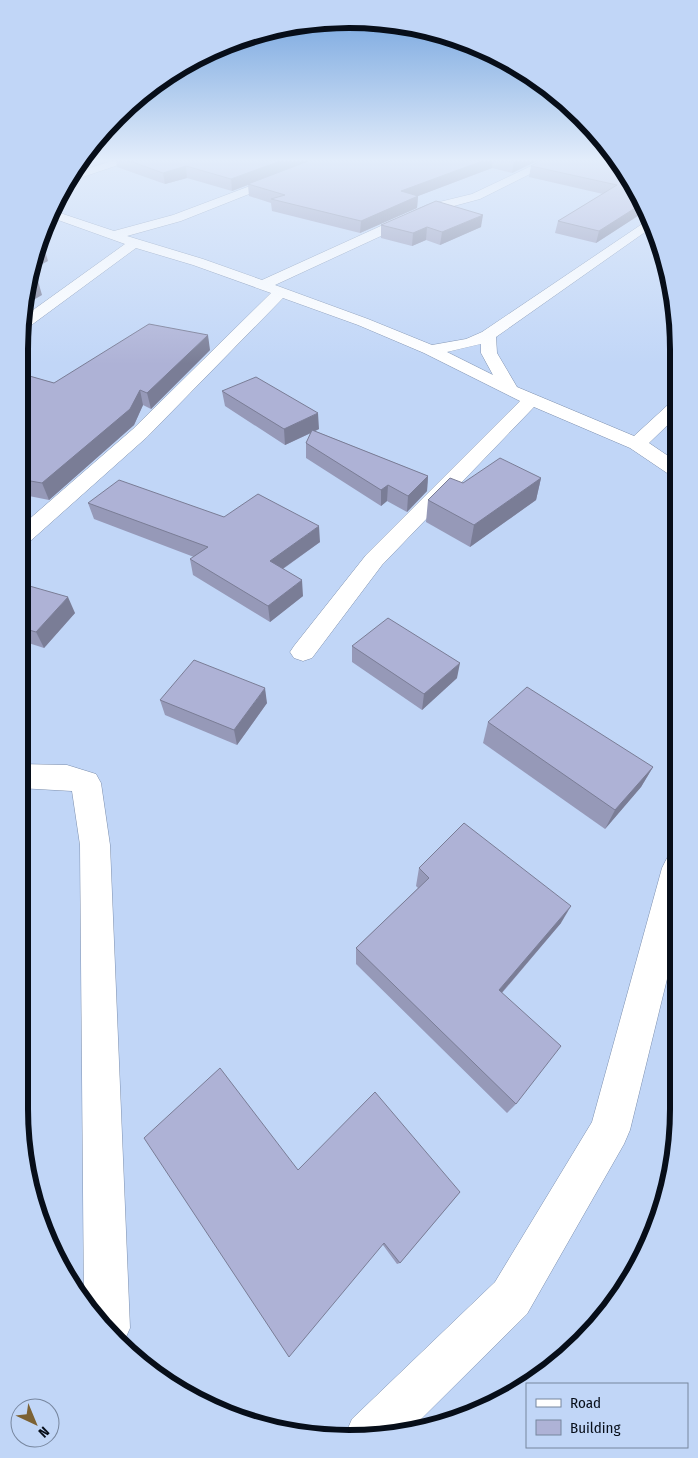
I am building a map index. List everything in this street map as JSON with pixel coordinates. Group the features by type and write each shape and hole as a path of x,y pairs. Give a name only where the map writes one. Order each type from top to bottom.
{"street":[{"path":"90,228 198,262 363,322 430,350 532,400 637,444 670,466"},
{"path":"112,236 141,228"},
{"path":"28,532 140,433 271,289 387,228"},
{"path":"430,350 470,343 488,335 643,228"},
{"path":"29,320 134,243"},
{"path":"488,335 488,353 510,390"},
{"path":"303,652 374,560 532,400"},
{"path":"637,444 670,413"},
{"path":"28,776 67,777 86,783 96,845 107,1321"},
{"path":"376,1429 511,1298 610,1130 670,899"}],"building":[{"path":"393,228 425,228 413,233"},
{"path":"430,228 452,228 442,232"},
{"path":"587,228 604,228 599,231"},
{"path":"149,324 208,335 147,393 140,390 130,409 42,483 28,481 28,376 54,383"},
{"path":"256,377 318,413 284,429 222,391"},
{"path":"312,430 428,476 408,496 388,485 381,490 306,443"},
{"path":"500,458 541,478 474,525 428,500 450,478 463,483"},
{"path":"119,480 224,517 258,494 319,526 270,561 302,580 268,606 190,559 208,547 88,503"},
{"path":"28,586 68,597 36,632 28,630"},
{"path":"388,618 460,663 424,694 352,646"},
{"path":"194,660 265,688 234,730 160,700"},
{"path":"527,687 653,767 615,810 488,722"},
{"path":"464,823 571,906 499,990 561,1046 516,1104 356,948 429,878 419,868"},
{"path":"220,1068 298,1170 375,1092 460,1192 400,1263 384,1243 289,1357 144,1138"}]}
